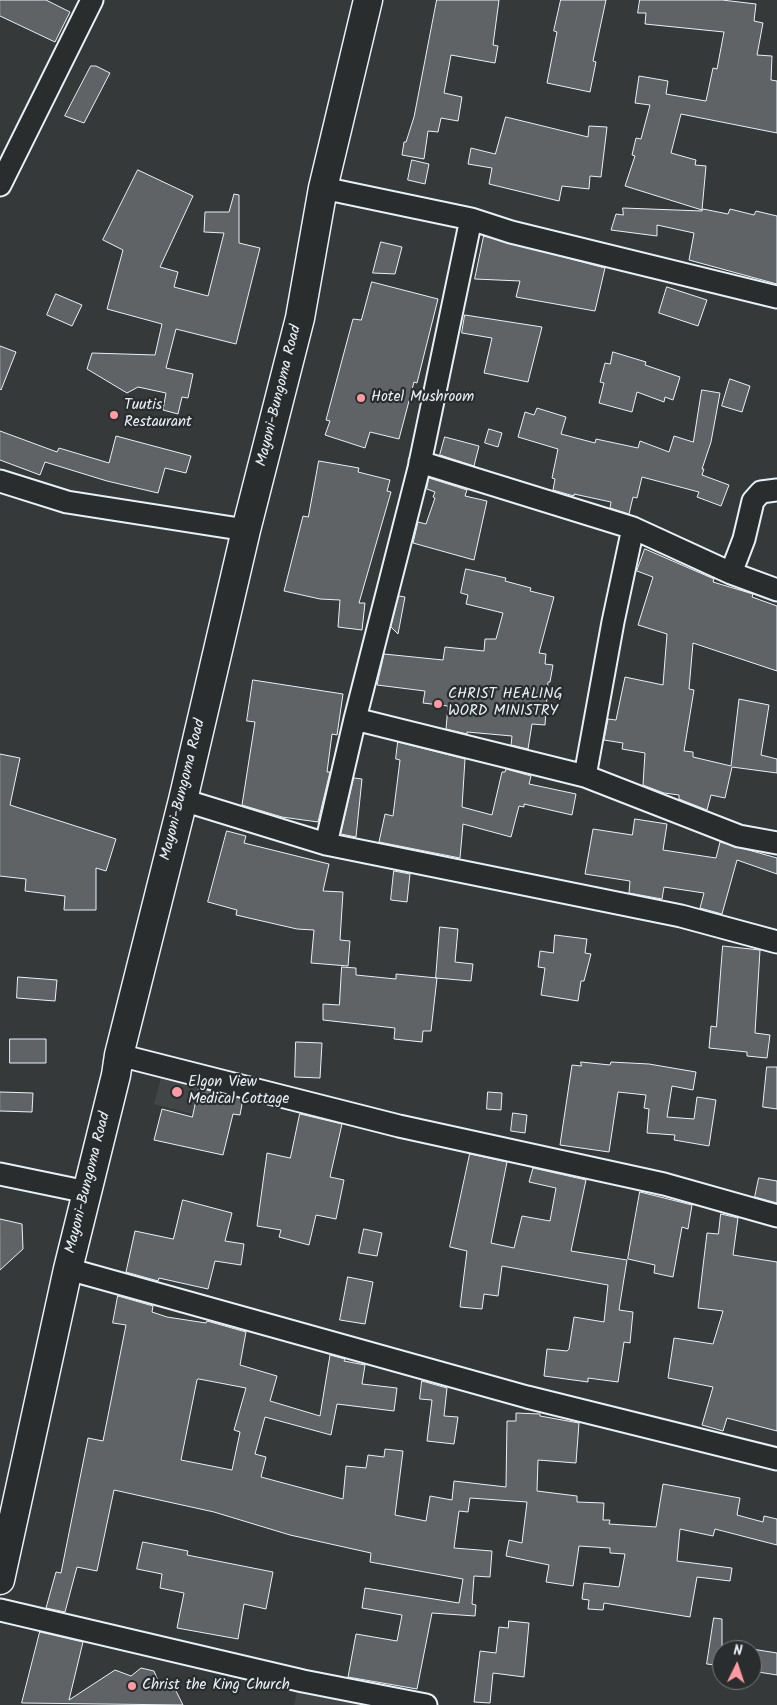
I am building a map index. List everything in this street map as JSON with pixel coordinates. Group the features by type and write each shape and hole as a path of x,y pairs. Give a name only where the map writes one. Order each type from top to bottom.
{"main road":[{"name":"Mayoni-Bungoma Road","path":"0,1580 4,1542 116,1075 119,1054 183,800 246,530 300,318 323,188 368,0"}],"street":[{"path":"0,185 92,0"},
{"path":"323,188 471,218 512,232 777,297"},
{"path":"326,844 420,462 471,218"},
{"path":"420,462 633,528 731,573 777,590"},
{"path":"0,481 67,502 246,530"},
{"path":"731,573 744,539 753,501 761,492 777,490"},
{"path":"585,776 613,622 633,528"},
{"path":"356,718 585,776 739,836 777,843"},
{"path":"183,800 326,844 681,916 777,942"},
{"path":"119,1054 399,1126 664,1184 777,1216"},
{"path":"0,1174 87,1192"},
{"path":"68,1269 527,1397 777,1459"},
{"path":"0,1610 302,1681 426,1705"}],"shaded area":[{"name":"Elgon View Medical Cottage","path":"163,1070 201,1080 192,1114 154,1104"},
{"path":"298,1687 391,1705 294,1705"}],"building":[{"path":"0,0 46,0 70,12 55,42 0,16"},
{"path":"437,0 499,0 493,45 498,46 495,63 451,55 444,93 462,97 458,121 441,118 438,132 428,131 424,159 402,155 404,142 406,142 414,117"},
{"path":"561,0 606,0 593,61 596,62 590,92 547,83 557,32 554,31"},
{"path":"640,0 722,0 756,4 754,21 763,23 757,55 772,56 771,80 777,81 777,133 681,114 671,153 696,160 695,165 706,166 702,210 625,186 635,156 632,155 636,138 641,139 650,105 635,103 639,76 668,81 666,94 706,101 713,68 717,69 724,32 645,24 646,13 638,13"},
{"path":"91,66 96,66 110,73 84,123 65,116"},
{"path":"506,117 588,137 589,126 607,127 601,177 590,176 589,189 562,186 559,201 489,184 492,168 468,164 471,148 495,154"},
{"path":"412,160 429,164 425,184 408,180"},
{"path":"138,170 193,196 160,267 178,272 174,287 208,296 224,233 204,232 205,212 229,212 234,194 239,195 239,243 260,248 236,344 176,329 166,368 193,374 188,398 182,397 178,414 163,410 166,393 138,387 127,393 87,369 92,353 155,355 162,324 107,309 123,250 103,240"},
{"path":"623,208 702,211 703,209 728,214 730,209 754,215 756,211 777,216 777,284 689,260 694,233 657,225 657,236 611,230 616,214 623,215"},
{"path":"484,236 605,268 595,311 516,297 520,281 475,279"},
{"path":"381,242 402,247 395,274 373,273"},
{"path":"372,282 438,299 417,383 414,382 399,439 370,432 365,448 325,435 330,421 326,420 353,319 361,320"},
{"path":"667,287 707,300 698,326 659,313"},
{"path":"56,294 82,305 72,326 47,315"},
{"path":"465,315 542,327 528,382 484,373 492,338 462,333"},
{"path":"0,346 16,352 1,390 0,389"},
{"path":"613,352 646,362 645,365 680,377 673,400 665,397 664,402 637,392 632,412 599,403 604,383 600,382 605,363 610,364"},
{"path":"730,379 750,386 742,412 722,406"},
{"path":"702,390 720,393 711,442 702,469 704,469 702,475 729,485 721,506 697,497 699,492 642,477 637,498 633,497 629,514 610,508 611,502 574,494 574,496 553,490 555,479 552,478 558,449 518,437 525,412 534,415 537,408 566,417 561,434 595,443 596,439 638,448 640,441 669,452 674,436 693,442"},
{"path":"489,429 502,433 498,447 485,443"},
{"path":"0,431 57,452 59,448 109,463 116,436 191,456 186,473 165,468 158,493 107,481 45,462 40,475 0,460"},
{"path":"445,437 479,446 474,466 440,455"},
{"path":"319,461 359,468 358,472 390,480 387,491 391,492 359,603 365,603 362,630 338,627 340,600 320,599 284,591 303,516 308,517"},
{"path":"429,478 467,490 465,496 487,501 474,560 413,543 418,522 426,524 435,498 433,497 435,492 427,489"},
{"path":"645,549 714,579 713,582 753,594 752,597 777,606 777,671 693,643 689,689 694,690 684,751 693,752 693,757 731,766 739,699 769,705 761,755 777,759 777,773 732,767 725,798 711,795 707,810 679,799 679,795 664,793 643,785 645,753 622,749 623,743 604,740 608,719 616,720 625,677 663,685 667,634 638,625 653,577 637,571"},
{"path":"466,569 506,578 505,581 531,588 530,591 554,597 539,653 546,654 545,664 553,665 550,682 548,682 545,725 532,724 528,749 511,745 512,736 467,732 467,734 446,729 448,706 423,703 425,691 377,685 384,654 443,660 445,647 484,651 485,639 496,639 503,613 466,604 468,595 461,593"},
{"path":"399,596 405,597 398,634 391,627"},
{"path":"253,680 343,694 337,735 332,734 327,772 330,772 318,822 282,817 242,805 255,722 247,721"},
{"path":"398,742 465,759 462,807 492,815 502,772 505,772 506,769 531,776 529,784 576,794 572,815 524,804 524,807 519,806 511,837 463,824 460,858 379,842 385,814 393,816 400,760 396,759"},
{"path":"0,754 20,758 10,805 116,839 106,871 96,868 96,910 64,910 65,896 25,891 26,879 0,876"},
{"path":"354,778 362,779 356,837 341,834"},
{"path":"635,819 667,824 663,850 716,858 720,842 777,858 777,874 737,860 722,914 700,908 704,893 664,887 662,899 629,893 630,881 585,874 593,829 632,835"},
{"path":"227,831 246,836 244,843 329,864 323,891 343,892 340,940 350,941 348,966 311,963 314,930 297,929 236,915 237,910 208,902"},
{"path":"394,871 410,874 407,902 391,900"},
{"path":"440,927 458,929 455,962 473,964 471,981 436,978"},
{"path":"555,935 587,939 585,953 591,954 584,981 581,981 578,1001 541,995 545,968 538,967 540,951 553,953"},
{"path":"723,946 760,950 755,1033 770,1035 767,1058 747,1056 747,1052 709,1048 711,1026 716,1027"},
{"path":"342,967 356,968 356,975 396,979 396,974 437,978 431,1031 423,1031 422,1042 394,1039 395,1028 323,1020 323,1004 339,1005"},
{"path":"18,977 57,980 55,1001 17,998"},
{"path":"10,1039 46,1039 46,1063 10,1063"},
{"path":"296,1042 322,1043 320,1078 295,1077"},
{"path":"581,1062 610,1065 611,1062 649,1064 696,1072 693,1090 672,1086 667,1117 694,1119 697,1097 716,1100 709,1146 674,1140 675,1135 647,1133 649,1109 644,1108 646,1095 618,1092 609,1152 560,1145 572,1065 581,1066"},
{"path":"767,1067 777,1067 777,1109 763,1107"},
{"path":"199,1088 243,1099 240,1115 233,1114 223,1155 154,1140 162,1109 192,1117"},
{"path":"0,1092 33,1093 32,1112 0,1111"},
{"path":"488,1092 502,1093 501,1110 487,1109"},
{"path":"513,1113 527,1115 525,1133 511,1131"},
{"path":"300,1114 342,1124 330,1177 344,1180 336,1219 316,1215 309,1245 279,1237 281,1230 257,1226 267,1153 290,1158"},
{"path":"470,1154 507,1162 491,1243 514,1248 522,1216 550,1221 556,1188 529,1182 533,1168 586,1180 571,1251 627,1260 619,1310 633,1312 630,1343 624,1342 618,1382 588,1378 588,1382 544,1376 547,1349 567,1351 569,1349 574,1317 604,1322 608,1285 502,1266 498,1296 484,1294 482,1309 460,1307 467,1251 450,1247"},
{"path":"759,1178 777,1181 777,1203 755,1197"},
{"path":"640,1192 692,1205 688,1229 682,1227 673,1277 654,1273 655,1265 628,1259"},
{"path":"183,1200 232,1213 225,1241 244,1244 241,1265 215,1261 208,1289 159,1278 158,1281 126,1272 135,1231 173,1239"},
{"path":"721,1214 738,1218 733,1255 777,1262 777,1431 727,1418 723,1431 702,1425 713,1387 668,1378 674,1338 713,1344 723,1311 698,1308 707,1233 718,1234"},
{"path":"0,1219 22,1224 23,1249 0,1270"},
{"path":"364,1229 382,1233 377,1256 359,1253"},
{"path":"348,1277 373,1282 365,1324 340,1320"},
{"path":"118,1296 153,1306 152,1312 167,1317 206,1323 207,1321 246,1332 240,1365 277,1376 270,1401 320,1416 330,1355 345,1359 344,1361 365,1365 362,1384 397,1388 394,1411 337,1404 331,1435 265,1417 255,1454 266,1457 261,1477 343,1499 346,1466 366,1468 368,1455 384,1457 385,1449 403,1451 395,1515 426,1521 430,1496 452,1500 454,1481 506,1487 507,1421 516,1421 516,1413 540,1414 540,1416 579,1423 576,1463 538,1460 537,1491 577,1496 577,1502 604,1503 603,1520 610,1520 609,1524 656,1527 663,1484 740,1498 737,1515 763,1522 764,1516 777,1519 777,1545 715,1529 713,1536 680,1529 677,1561 732,1568 730,1581 697,1577 690,1617 604,1603 603,1610 588,1609 589,1600 582,1599 584,1583 619,1587 625,1554 610,1553 610,1548 579,1546 573,1586 546,1582 549,1565 506,1556 509,1540 522,1543 527,1502 470,1498 468,1512 459,1511 454,1548 492,1551 490,1577 474,1576 472,1604 476,1605 475,1616 432,1613 417,1689 348,1677 356,1634 397,1641 402,1615 362,1608 365,1588 459,1603 463,1579 370,1562 371,1553 290,1535 214,1512 114,1490 97,1571 77,1567 65,1612 46,1608 56,1572 61,1573 88,1438 103,1441 126,1325 113,1323","holes":["197,1380 246,1388 234,1430 240,1432 232,1470 181,1460"]},
{"path":"422,1381 447,1388 444,1416 458,1417 454,1444 427,1441 432,1400 420,1399"},
{"path":"143,1542 188,1551 187,1555 273,1572 266,1609 244,1604 238,1639 177,1628 184,1593 160,1588 162,1574 137,1569"},
{"path":"714,1618 722,1619 722,1640 712,1640 712,1665 707,1664"},
{"path":"509,1621 529,1623 524,1677 493,1673 490,1703 474,1702 480,1651 496,1653 499,1627 508,1628"},
{"path":"40,1632 83,1642 69,1700 115,1670 131,1676 141,1668 154,1671 159,1683 173,1685 183,1705 22,1703"},
{"path":"762,1651 777,1653 777,1675 762,1673"}],"place":[{"name":"Hotel Mushroom","path":"361,398"},
{"name":"Tuutis Restaurant","path":"114,415"},
{"name":"CHRIST HEALING WORD MINISTRY","path":"438,704"},
{"name":"Elgon View Medical Cottage","path":"177,1092"},
{"name":"Christ the King Church","path":"132,1686"}]}
